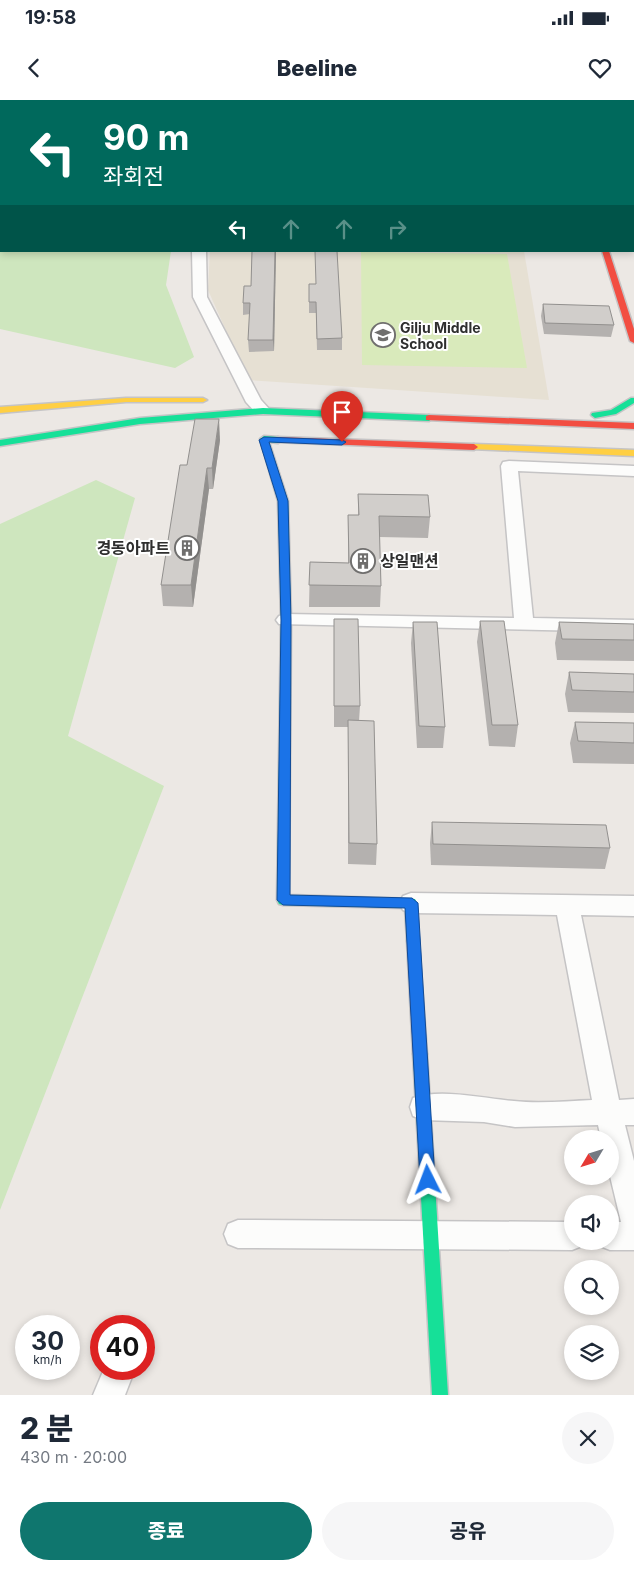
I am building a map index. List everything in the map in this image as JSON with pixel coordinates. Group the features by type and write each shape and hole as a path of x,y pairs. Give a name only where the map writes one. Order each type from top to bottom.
{"street":[{"path":"199,252 200,297 259,407"},
{"path":"605,252 634,341"},
{"path":"0,410 126,400 217,400"},
{"path":"597,420 634,400"},
{"path":"236,401 259,407"},
{"path":"0,443 85,428 259,407 597,420 634,426"},
{"path":"597,420 634,416"},
{"path":"597,420 634,437"},
{"path":"634,453 264,440 283,501 286,620 283,900 634,906"},
{"path":"524,624 509,466 634,471"},
{"path":"286,620 634,626"},
{"path":"412,903 440,1395"},
{"path":"567,906 608,1112 634,1218"},
{"path":"423,1107 484,1109 516,1114 634,1112"},
{"path":"238,1234 564,1236"},
{"path":"619,1236 634,1236"},
{"path":"109,1395 115,1380"}],"shaded area":[{"name":"Gilju Middle School","path":"210,252 524,252 549,400 248,380 208,290"}],"green space":[{"path":"0,252 171,252 166,285 194,357 175,368 0,329"},
{"path":"361,252 507,254 527,368 362,365"},
{"path":"96,480 135,498 68,736 164,786 0,1210 0,524"}],"building":[{"path":"252,252 275,252 273,340 248,340 250,303 243,303 244,286 251,286"},
{"path":"315,252 337,252 342,338 317,339 316,302 309,302 309,284 316,284"},
{"path":"543,304 609,306 614,325 545,323"},
{"name":"경동아파트","path":"195,419 219,419 212,468 207,468 191,585 161,585 180,465 187,465"},
{"path":"358,494 428,495 430,517 379,516 381,586 309,585 310,562 349,563 348,515 359,515"},
{"path":"334,619 358,619 360,706 334,706"},
{"path":"480,621 504,621 518,725 492,725"},
{"path":"413,622 437,622 445,727 419,726"},
{"path":"559,622 634,624 634,640 562,639"},
{"path":"569,672 634,674 634,692 572,690"},
{"path":"348,720 374,721 377,844 349,843"},
{"path":"575,722 634,723 634,743 578,741"},
{"path":"432,822 606,825 610,848 433,844"}],"traffic: fast":[{"path":"595,415 613,412 634,400"},
{"path":"0,443 140,421 263,411 429,418"},
{"path":"278,440 264,439 283,501 286,620 283,900 411,903 413,941"},
{"path":"420,1054 440,1395"}],"traffic: slow":[{"path":"0,410 126,400 203,400"},
{"path":"474,447 634,453"}],"traffic: jam":[{"path":"605,252 634,341"},
{"path":"429,418 634,426"},
{"path":"278,440 474,447"},
{"path":"413,941 420,1054"}],"place":[{"name":"Gilju Middle School","path":"383,335"},
{"name":"경동아파트","path":"187,548"},
{"name":"상일맨션","path":"363,561"}],"route":[{"path":"342,442 264,440 283,501 286,620 283,900 412,903 428,1180"}]}
